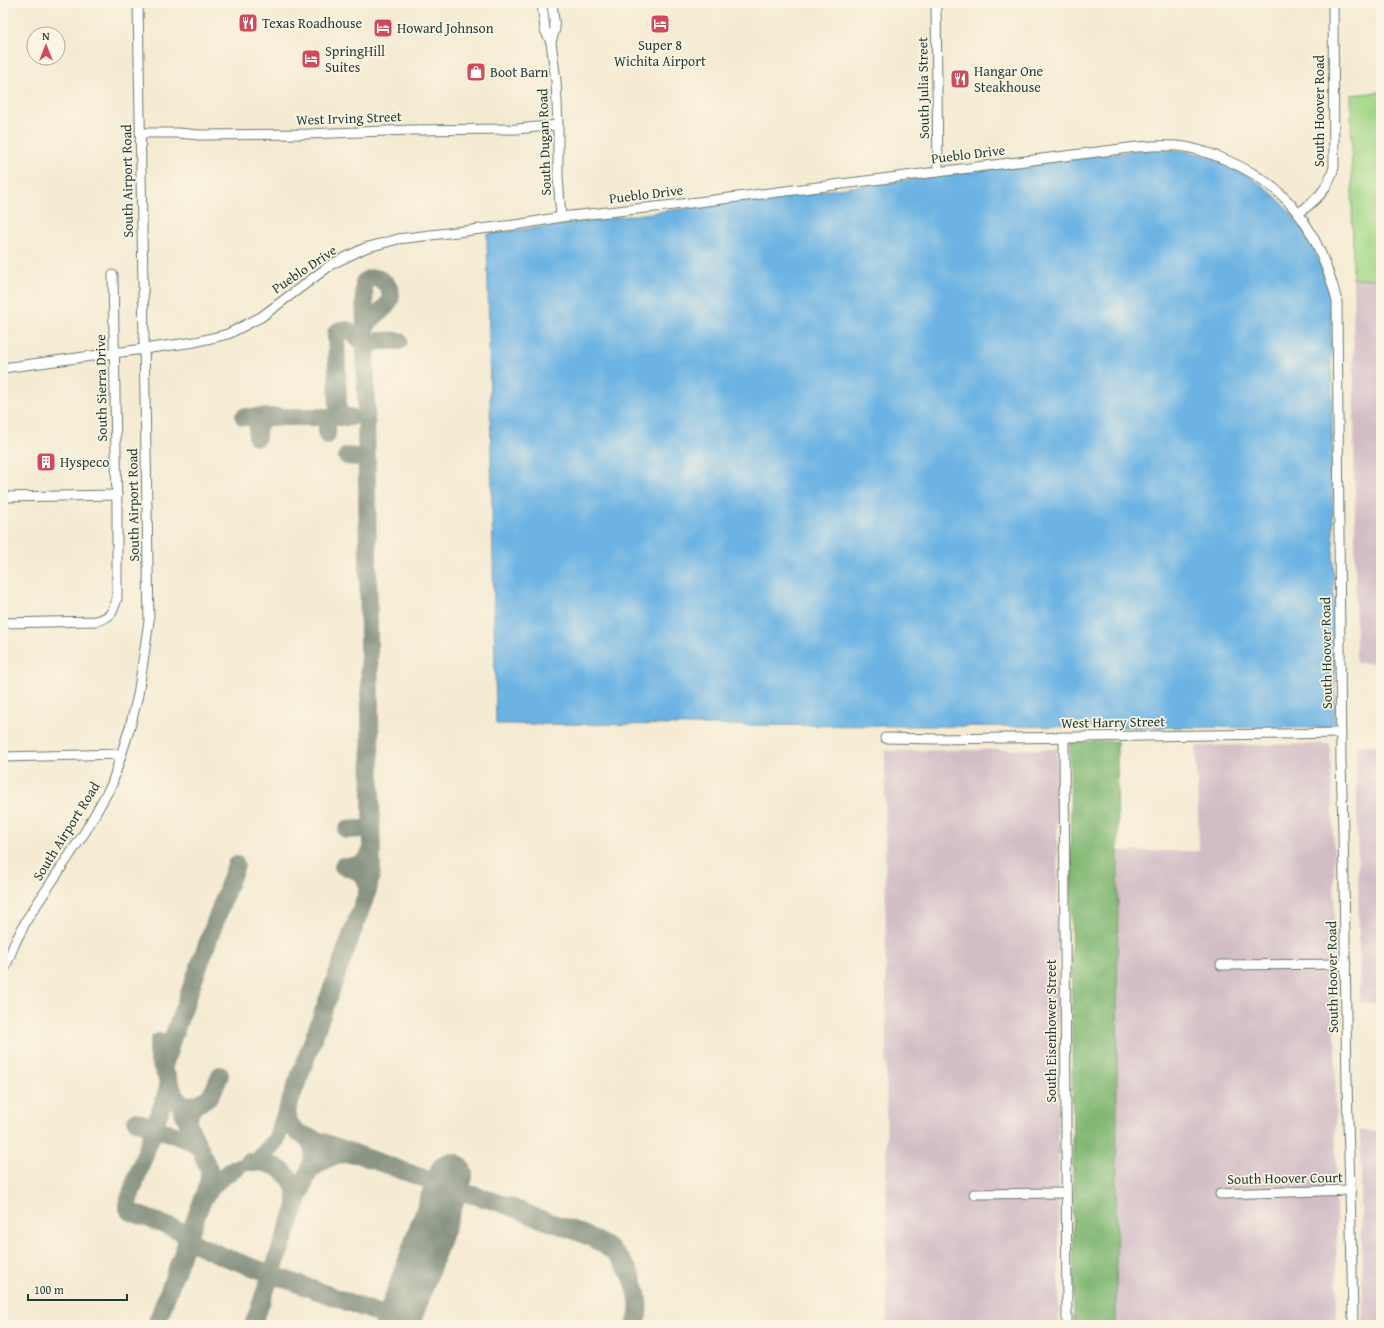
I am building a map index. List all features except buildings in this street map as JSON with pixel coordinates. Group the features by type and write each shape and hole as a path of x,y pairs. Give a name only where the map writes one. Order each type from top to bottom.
{"street":[{"name":"South Airport Road","path":"3,973 14,945 27,919 65,863 112,784 122,754 143,672 149,621 138,3"},
{"name":"South Dugan Road","path":"542,3 545,30 551,42 556,81 558,177 561,217"},
{"name":"South Julia Street","path":"936,3 938,172"},
{"name":"South Hoover Road","path":"1333,3 1334,168 1328,186 1318,198 1299,213 1319,248 1335,291 1336,302 1341,733 1353,1325"},
{"name":"South Dugan Road","path":"551,42 555,28 553,5"},
{"name":"West Irving Street","path":"140,133 178,133 199,135 308,134 411,130 517,129 558,125"},
{"name":"Pueblo Drive","path":"3,368 195,342 228,334 261,316 332,264 365,248 398,240 522,224 561,217 674,205 1137,147 1178,146 1208,153 1242,166 1279,193 1299,213"},
{"name":"South Sierra Drive","path":"3,623 96,621 106,618 113,610 116,598 117,495 113,275"},
{"path":"3,497 117,495"},
{"name":"West Harry Street","path":"885,738 936,739 1341,733"},
{"name":"South Eisenhower Street","path":"1064,737 1067,1325"},
{"path":"3,757 122,754"},
{"path":"1221,965 1346,964"},
{"name":"South Hoover Court","path":"1220,1194 1351,1190"},
{"path":"974,1194 1066,1193"}],"shaded area":[{"path":"1353,279 1381,279 1381,663 1356,663"},
{"path":"1330,744 1334,849 1337,1325 1115,1325 1118,851 1199,851 1196,746"},
{"path":"1381,745 1381,1004 1360,1003 1356,746"},
{"path":"1057,749 1059,1325 887,1325 885,751"},
{"path":"1360,1131 1381,1131 1381,1325 1363,1325"}],"green space":[{"path":"1381,92 1381,279 1353,279 1351,95"},
{"path":"1117,741 1116,1325 1074,1325 1070,742"}],"water":[{"path":"1156,148 1207,156 1224,162 1256,180 1283,204 1295,218 1314,249 1321,267 1331,301 1335,728 496,724 487,234"}],"taxiway":[{"path":"287,1110 368,890 372,869 365,330 367,324 390,301 391,295 387,286 377,278 368,279 364,282 365,330"},
{"path":"345,416 340,414 338,410 336,333 340,330 348,331 356,336 365,347"},
{"path":"365,355 370,345 378,341 399,341"},
{"path":"244,417 268,417 259,425 257,437"},
{"path":"268,417 351,417"},
{"path":"327,428 327,435"},
{"path":"347,456 355,457"},
{"path":"347,830 360,829"},
{"path":"368,890 365,879 360,873 343,866 354,866 362,863 368,858 372,848"},
{"path":"165,1063 173,1037 236,865"},
{"path":"159,1042 157,1050 158,1058 209,1169 209,1179 202,1201 217,1182 226,1174 237,1168"},
{"path":"197,1104 210,1096 220,1075"},
{"path":"167,1076 168,1088 127,1205 129,1211 180,1231 188,1240 222,1256 375,1312 382,1317 386,1325"},
{"path":"178,1101 187,1105 197,1104 191,1110 188,1122"},
{"path":"261,1157 276,1140 287,1110 289,1123 298,1133 426,1179"},
{"path":"136,1121 191,1141 201,1149"},
{"path":"303,1135 311,1143 313,1152 308,1173 328,1158 352,1154"},
{"path":"248,1162 268,1164 284,1172 293,1185 296,1194 296,1205"},
{"path":"253,1325 308,1173"},
{"path":"469,1194 495,1201 568,1228 596,1240 609,1248 620,1258 629,1271 635,1286 638,1306 638,1316 635,1325"},
{"path":"156,1325 202,1201"}],"runway":[{"path":"397,1325 451,1175"}],"place":[{"name":"Texas Roadhouse","path":"248,23"},
{"name":"Super 8 Wichita Airport","path":"660,24"},
{"name":"Howard Johnson","path":"383,28"},
{"name":"SpringHill Suites","path":"311,59"},
{"name":"Boot Barn","path":"476,72"},
{"name":"Hangar One Steakhouse","path":"960,79"},
{"name":"Hyspeco","path":"46,462"}]}
